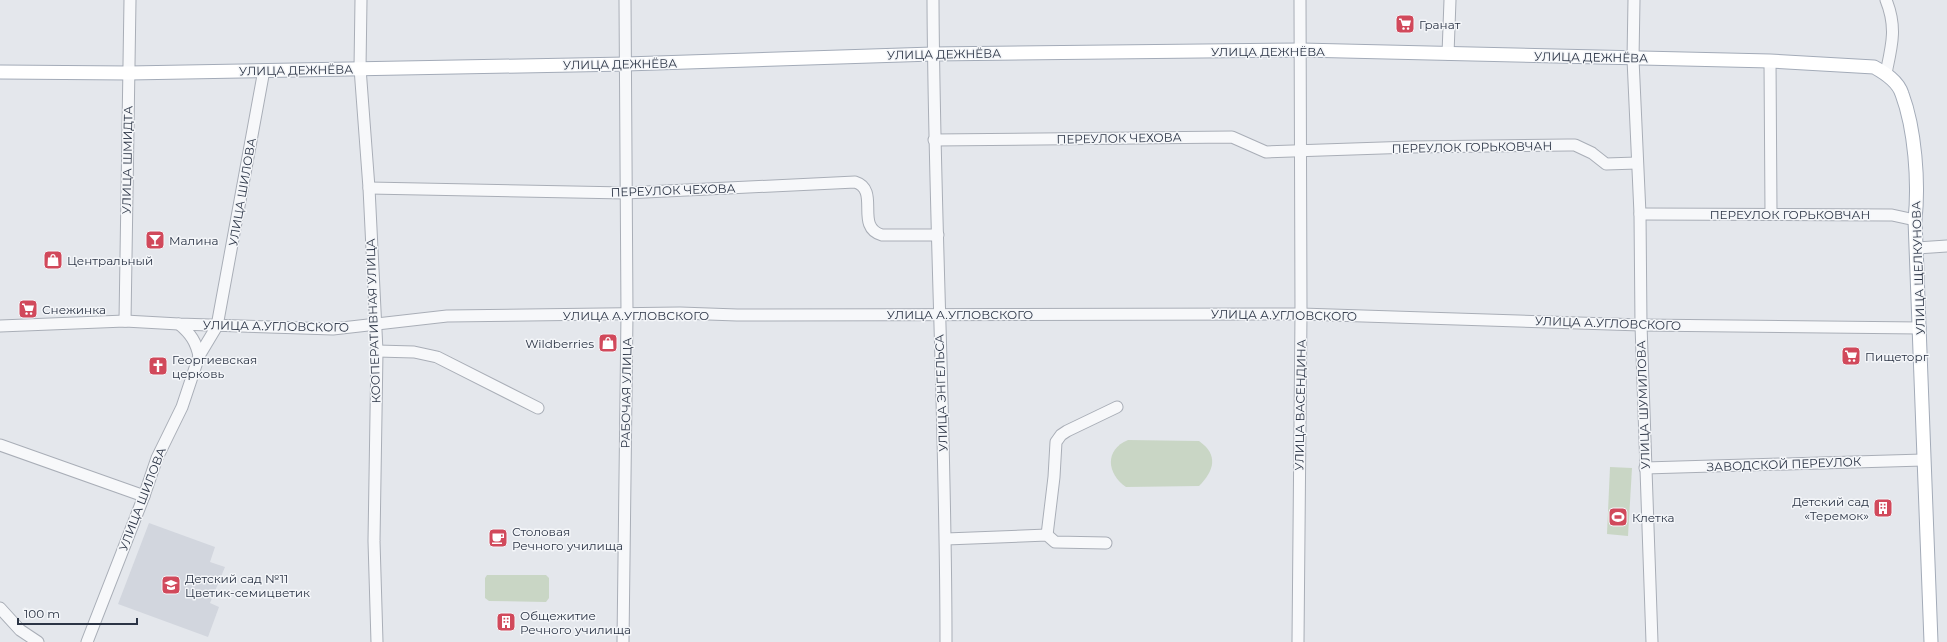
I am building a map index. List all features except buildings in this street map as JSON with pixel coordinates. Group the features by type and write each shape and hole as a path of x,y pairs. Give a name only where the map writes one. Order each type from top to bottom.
{"main road":[{"name":"УЛИЦА ДЕЖНЁВА","path":"0,72 129,73 626,64 933,54 1301,50 1770,61 1874,67 1886,73"},
{"name":"УЛИЦА ЩЕЛКУНОВА","path":"1886,73 1902,93 1909,121 1916,170 1915,220 1931,642"}],"street":[{"name":"УЛИЦА ШМИДТА","path":"125,321 130,0"},
{"name":"КООПЕРАТИВНАЯ УЛИЦА","path":"361,0 360,68 369,188 374,325 377,351 374,541 377,642"},
{"name":"РАБОЧАЯ УЛИЦА","path":"623,642 627,314 625,193 625,0"},
{"name":"УЛИЦА ЭНГЕЛЬСА","path":"933,0 934,140 946,539 946,642"},
{"name":"УЛИЦА ВАСЕНДИНА","path":"1298,642 1301,314 1300,0"},
{"path":"1448,54 1450,0"},
{"name":"УЛИЦА ШУМИЛОВА","path":"1634,0 1634,59 1640,214 1640,325 1652,642"},
{"path":"1886,0 1894,25 1893,42 1886,73"},
{"path":"1770,61 1771,213"},
{"name":"УЛИЦА ШИЛОВА","path":"87,642 144,496 157,458 182,407 199,356 217,326 264,70"},
{"name":"ПЕРЕУЛОК ЧЕХОВА","path":"934,140 1232,137 1266,152 1301,152"},
{"name":"ПЕРЕУЛОК ГОРЬКОВЧАН","path":"1301,152 1412,147 1575,145 1592,153 1606,164 1637,163"},
{"name":"ПЕРЕУЛОК ЧЕХОВА","path":"369,188 625,193 855,182 859,183 866,191 869,224 876,233 882,235 938,235"},
{"name":"ПЕРЕУЛОК ГОРЬКОВЧАН","path":"1640,214 1771,213 1892,215 1915,220"},
{"path":"1917,248 1947,246"},
{"name":"УЛИЦА А.УГЛОВСКОГО","path":"0,326 125,321 217,326 333,329 447,316 627,314 1301,314 1640,325 1920,328"},
{"path":"179,324 191,334 197,346 199,356"},
{"path":"377,351 414,352 437,357 538,408"},
{"path":"1046,535 1054,477 1056,442 1060,435 1117,407"},
{"path":"0,445 144,496"},
{"name":"ЗАВОДСКОЙ ПЕРЕУЛОК","path":"1645,468 1923,460"},
{"path":"946,539 1046,535 1055,542 1106,543"},
{"path":"0,608 20,630 38,642"}],"shaded area":[{"name":"Детский сад №11 Цветик-семицветик","path":"149,523 215,547 210,562 225,567 210,603 219,607 208,637 118,604"}],"green space":[{"path":"1128,440 1199,441 1210,452 1212,457 1211,469 1199,486 1126,487 1115,476 1111,462 1115,450 1120,444"},
{"path":"1610,467 1632,468 1628,536 1607,534"},
{"path":"487,575 546,575 549,578 549,598 546,602 489,601 485,598 485,578"}],"place":[{"name":"Гранат","path":"1405,24"},
{"name":"Малина","path":"155,240"},
{"name":"Центральный","path":"53,260"},
{"name":"Снежинка","path":"28,309"},
{"name":"Wildberries","path":"608,343"},
{"name":"Пищеторг","path":"1851,356"},
{"name":"Георгиевская церковь","path":"158,366"},
{"name":"Детский сад «Теремок»","path":"1883,508"},
{"name":"Клетка","path":"1618,517"},
{"name":"Столовая Речного училища","path":"498,538"},
{"name":"Детский сад №11 Цветик-семицветик","path":"171,585"},
{"name":"Общежитие Речного училища","path":"506,622"}]}
